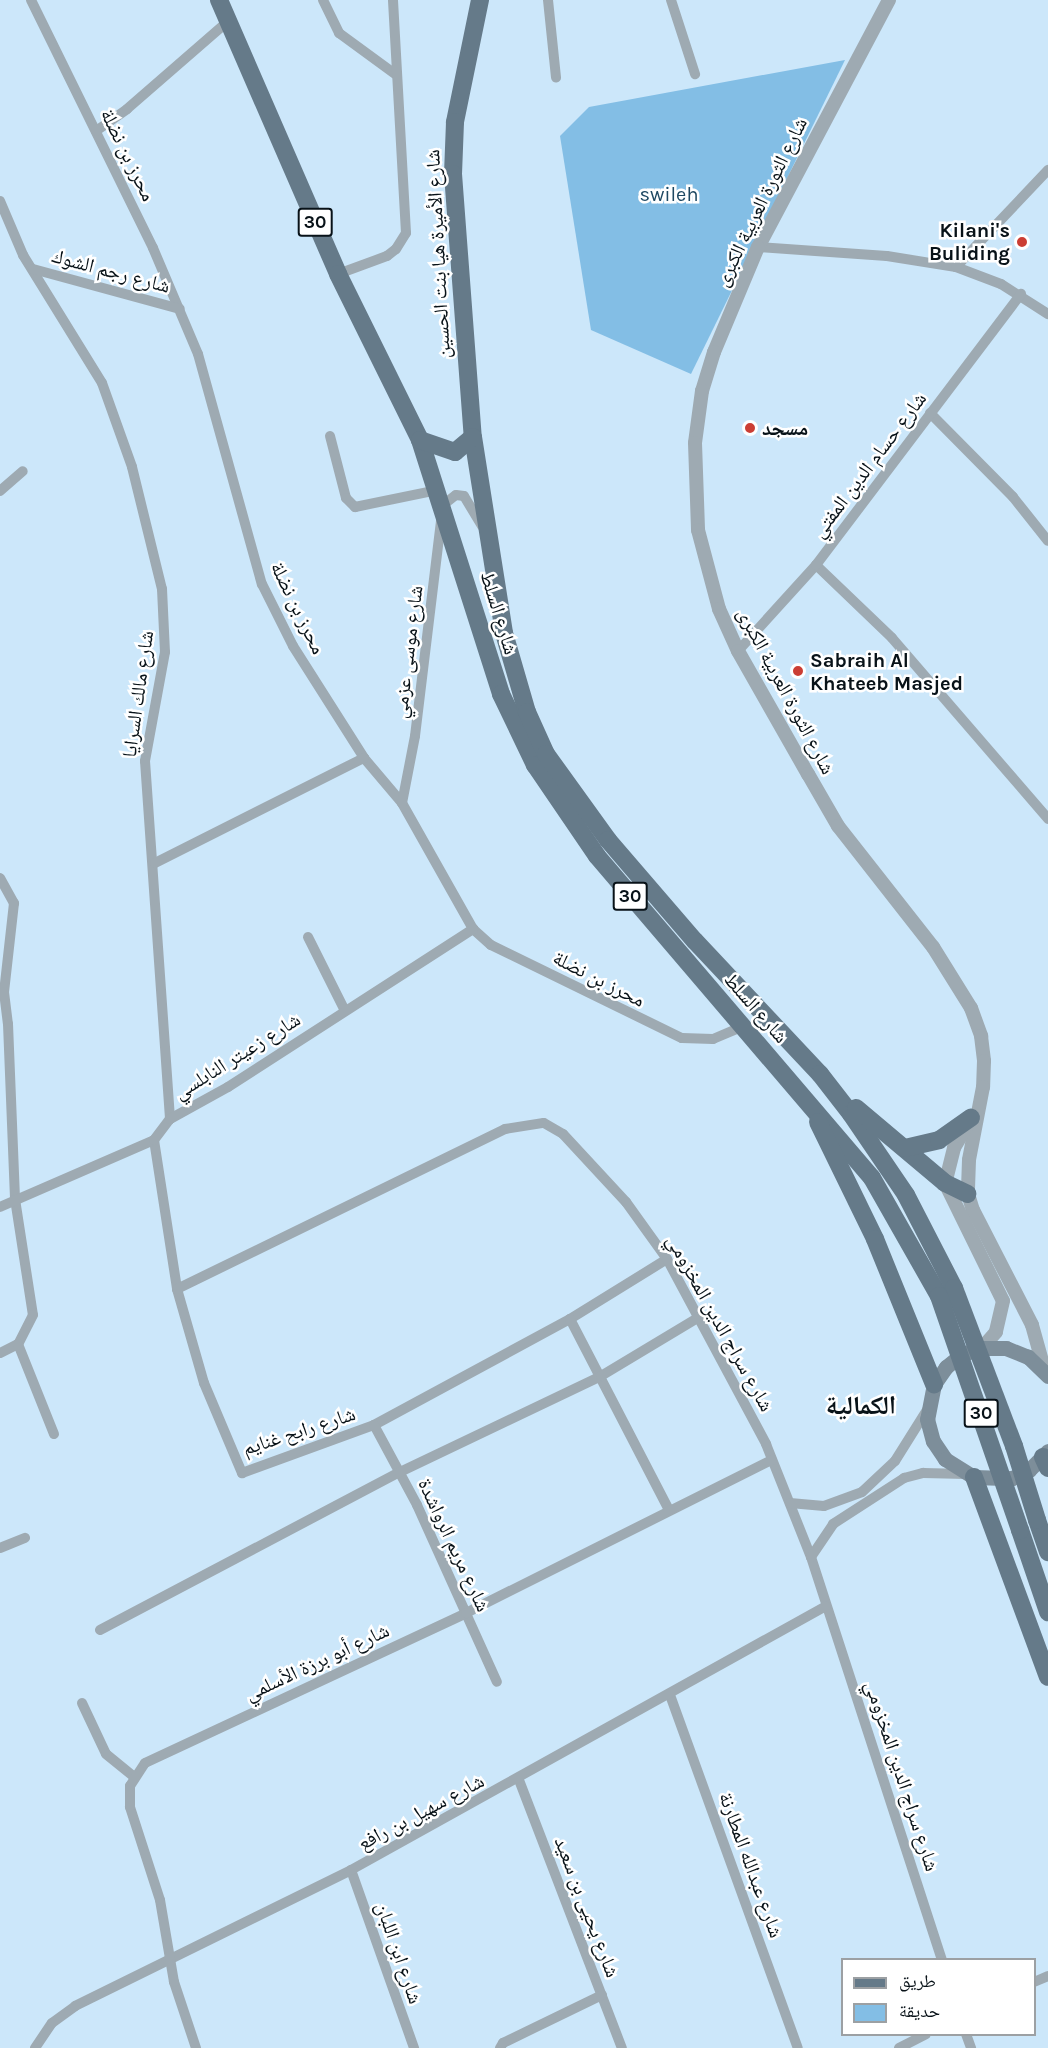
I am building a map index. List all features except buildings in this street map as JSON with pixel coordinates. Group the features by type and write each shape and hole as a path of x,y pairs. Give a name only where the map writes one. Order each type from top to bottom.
{"main road":[{"name":"30","path":"219,0 339,274 420,440"},
{"name":"شارع الأميرة هيا بنت الحسين","path":"473,437 453,174 455,122 480,0"},
{"path":"420,440 455,452 473,437"},
{"name":"شارع السلط","path":"473,437 487,537 508,652 527,712 546,754 638,876 820,1074 906,1195 1014,1446 1048,1552"},
{"name":"شارع السلط","path":"420,440 501,694 535,765 597,856 807,1099 883,1195 946,1292 1048,1612"},
{"path":"820,1074 945,1183 968,1194"},
{"path":"807,1099 875,1239 934,1384"},
{"path":"904,1148 939,1140 974,1112"},
{"path":"1046,1459 1012,1478 970,1475 945,1459 933,1441 927,1410 934,1384 954,1361 982,1348 1017,1351 1047,1374"},
{"path":"970,1475 1048,1677"}],"street":[{"name":"محرز بن نضلة","path":"31,0 180,309 214,407 262,584 293,646 364,758 402,803 472,929 492,945 682,1038 713,1039 743,1026"},
{"path":"323,0 339,33 395,74"},
{"path":"339,274 387,256 396,249 406,233 395,74 393,0"},
{"path":"548,0 556,78"},
{"path":"671,0 695,74"},
{"name":"شارع الثورة العربية الكبرى","path":"889,0 758,247 714,352 702,391 695,443 698,530 711,584 738,651 838,826 933,947 971,1008 981,1036 984,1061 983,1087 974,1112 954,1148 945,1183"},
{"path":"96,131 127,110 195,46 227,22"},
{"path":"956,267 1048,170"},
{"name":"شارع مالك السرايا","path":"0,201 33,269 102,383 151,533 166,619 163,671 147,736 145,761 155,863 170,1119"},
{"path":"758,247 887,256 956,267 1021,294 1048,314"},
{"name":"شارع رجم الشوك","path":"33,269 180,309"},
{"name":"شارع حسام الدين المفتي","path":"738,651 816,565 1021,294"},
{"path":"930,413 1013,497 1048,541"},
{"path":"330,436 346,498 355,507 464,496 487,537"},
{"path":"0,491 23,471"},
{"name":"شارع موسى عزمي","path":"402,803 419,704 440,497"},
{"path":"816,565 892,638 1048,819"},
{"path":"155,863 364,758"},
{"path":"0,878 13,895 14,903 2,992 15,1199 33,1315 18,1344 0,1353"},
{"name":"شارع زعيتر النابلسي","path":"0,1207 154,1140 170,1119 228,1087 344,1009 472,929"},
{"path":"308,937 344,1009"},
{"name":"شارع الثورة العربية الكبرى","path":"974,1112 968,1194 973,1210 1032,1325 1047,1374"},
{"name":"شارع سراج الدين المخزومي","path":"177,1289 505,1129 532,1122 554,1128 581,1151 626,1202 667,1259 701,1316 772,1460 811,1557 942,1958"},
{"name":"شارع رابح غنايم","path":"154,1140 177,1289 204,1383 242,1473 374,1425 570,1319 667,1259"},
{"path":"945,1183 1003,1301 999,1325 982,1348"},
{"path":"100,1630 400,1472 601,1376 701,1316"},
{"path":"570,1319 669,1510"},
{"path":"18,1344 54,1434"},
{"path":"811,1557 833,1524 865,1496 895,1461 927,1410"},
{"name":"شارع مريم الرواشدة","path":"374,1425 400,1472 497,1682"},
{"name":"شارع أبو برزة الأسلمي","path":"133,1776 144,1763 466,1613 772,1460"},
{"path":"790,1503 824,1506 865,1496 911,1475 970,1475"},
{"path":"0,1548 25,1538"},
{"name":"شارع سهيل بن رافع","path":"35,2048 65,2011 351,1870 519,1780 826,1606"},
{"name":"شارع عبدالله المطارنة","path":"670,1695 798,2048"},
{"path":"82,1703 106,1754 133,1776 130,1807 160,1900 169,1958 196,2048"},
{"name":"شارع يحيى بن سعيد","path":"519,1780 622,2048"},
{"name":"شارع ابن اللبان","path":"351,1870 414,2048"},
{"path":"500,2048 503,2043 602,1995"},
{"path":"899,2048 923,2036"}],"green space":[{"name":"swileh","path":"845,60 691,374 591,330 560,136 589,107"}],"place":[{"name":"Kilani's Buliding","path":"1022,242"},
{"name":"مسجد","path":"750,428"},
{"name":"Sabraih Al Khateeb Masjed","path":"798,671"}],"district":[{"name":"الكمالية","path":"861,1406"}]}
